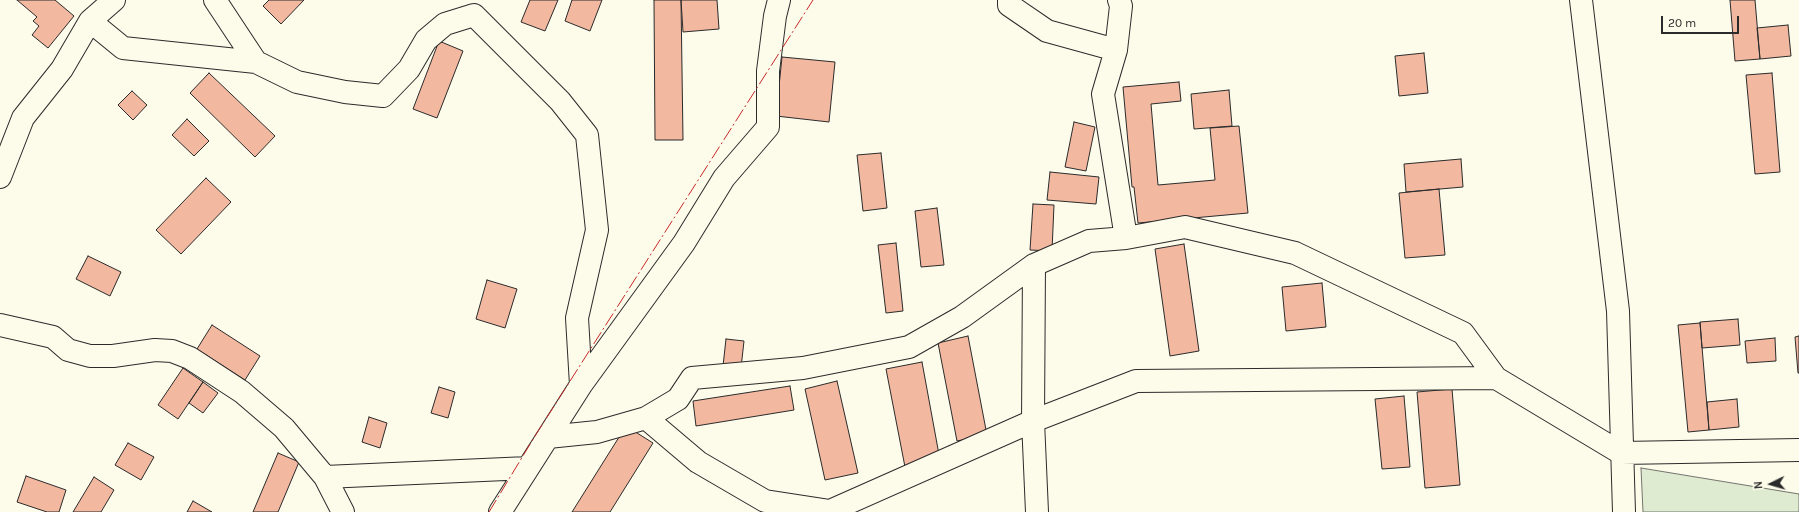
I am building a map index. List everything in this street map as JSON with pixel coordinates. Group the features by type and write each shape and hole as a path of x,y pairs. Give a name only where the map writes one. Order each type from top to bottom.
{"street":[{"path":"0,178 23,118 62,69 90,21 114,0"},
{"path":"215,0 256,62"},
{"path":"500,512 581,384 684,243 724,178 768,127 768,72 775,16 779,0"},
{"path":"1009,0 1009,5 1047,31 1116,50"},
{"path":"1120,0 1121,6 1116,50 1102,94 1126,238"},
{"path":"1581,0 1618,311 1621,453 1624,512"},
{"path":"90,21 123,48 256,62 297,82 345,92 383,96 409,70 426,40 445,24 471,8 560,101 587,135 598,230 578,318 581,384"},
{"path":"548,437 597,432 646,418 678,399 692,378 803,368 909,347 962,317 1034,265 1089,242 1126,238 1185,227 1295,253 1463,333 1496,378 1621,453 1799,450"},
{"path":"1034,265 1033,421 1037,512"},
{"path":"0,325 53,337 68,350 90,356 113,356 155,350 172,351 190,358 242,392 284,428 325,477 344,512"},
{"path":"646,418 698,462 765,501 830,511 854,506 1033,421 1136,381 1496,378"},
{"path":"325,477 528,468"}],"green space":[{"path":"1641,468 1799,494 1799,512 1643,512"}],"building":[{"path":"17,0 55,0 74,16 48,48 32,35 39,26 33,21 37,17"},
{"path":"269,0 304,0 281,24 263,6"},
{"path":"530,0 558,0 545,31 521,22"},
{"path":"572,0 602,0 590,31 565,21"},
{"path":"654,0 681,0 683,140 655,140"},
{"path":"681,0 717,0 719,29 683,32"},
{"path":"1730,0 1755,0 1760,59 1735,61"},
{"path":"1788,25 1791,56 1760,59 1757,28"},
{"path":"439,41 463,51 437,118 413,109"},
{"path":"1424,53 1428,93 1399,96 1395,56"},
{"path":"782,57 835,62 829,122 776,116"},
{"path":"209,73 275,136 255,157 190,93"},
{"path":"1772,73 1780,172 1755,174 1746,75"},
{"path":"1179,82 1181,101 1151,104 1158,185 1215,180 1210,128 1239,126 1248,213 1138,223 1134,187 1132,187 1123,87"},
{"path":"1229,90 1232,126 1194,129 1191,94"},
{"path":"132,91 147,105 133,120 118,105"},
{"path":"187,119 209,141 194,156 172,135"},
{"path":"1074,122 1095,127 1086,171 1065,167"},
{"path":"881,153 887,208 863,211 857,155"},
{"path":"1461,159 1463,187 1406,192 1404,164"},
{"path":"1050,172 1099,177 1096,204 1047,200"},
{"path":"206,178 231,202 181,254 156,230"},
{"path":"1439,189 1445,255 1405,258 1399,193"},
{"path":"1033,204 1054,205 1052,251 1030,250"},
{"path":"937,208 944,265 921,267 915,211"},
{"path":"896,243 903,311 886,313 878,245"},
{"path":"1184,244 1199,351 1170,356 1155,249"},
{"path":"88,256 121,272 110,296 76,279"},
{"path":"487,280 517,289 505,328 476,319"},
{"path":"1322,283 1326,327 1286,331 1282,287"},
{"path":"1738,319 1740,345 1702,348 1700,322"},
{"path":"1700,323 1709,430 1688,432 1678,325"},
{"path":"212,325 260,356 245,380 197,349"},
{"path":"968,336 987,435 957,441 938,343"},
{"path":"1799,336 1799,373 1798,373 1795,337"},
{"path":"1775,338 1776,361 1747,363 1745,341"},
{"path":"726,339 744,341 741,368 723,366"},
{"path":"922,362 940,460 905,467 886,369"},
{"path":"183,368 203,382 178,419 158,405"},
{"path":"837,381 858,473 825,480 805,389"},
{"path":"203,382 218,393 203,413 189,403"},
{"path":"790,386 794,410 696,426 693,401"},
{"path":"439,387 455,392 448,418 431,413"},
{"path":"1452,389 1460,485 1425,488 1417,392"},
{"path":"1404,396 1410,467 1382,469 1375,399"},
{"path":"1737,399 1739,427 1709,430 1707,402"},
{"path":"369,417 387,423 380,448 362,442"},
{"path":"626,426 653,443 610,512 572,512"},
{"path":"128,443 154,457 141,480 115,465"},
{"path":"278,453 299,462 278,512 253,512"},
{"path":"26,476 66,490 59,512 47,512 17,502"},
{"path":"94,477 114,490 101,512 73,512"},
{"path":"193,501 212,512 187,512"}],"power":[{"path":"489,512 535,436 813,0"}]}
